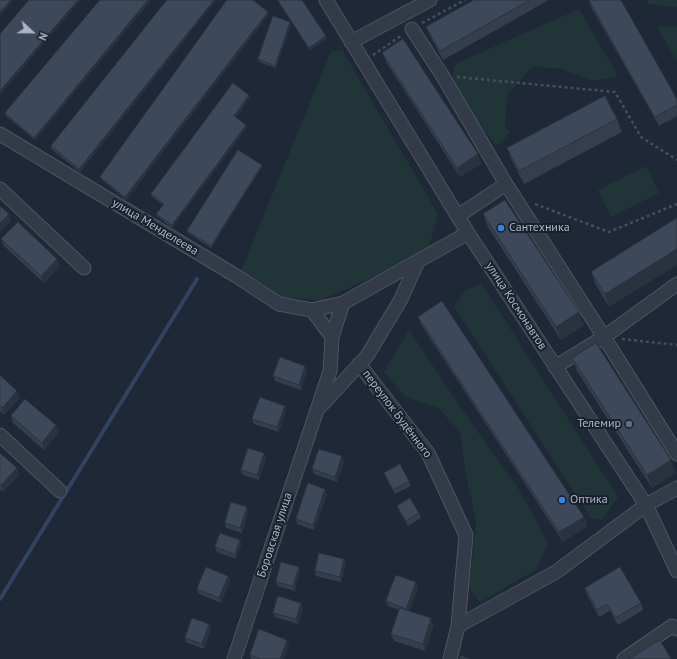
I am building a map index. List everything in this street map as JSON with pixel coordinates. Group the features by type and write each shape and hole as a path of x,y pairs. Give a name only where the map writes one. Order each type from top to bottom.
{"street":[{"name":"улица Космонавтов","path":"326,0 468,234 646,505 677,571"},
{"path":"351,42 430,0"},
{"path":"412,29 442,75 506,184 677,454"},
{"name":"улица Менделеева","path":"0,134 238,277 279,304 312,310 343,303"},
{"path":"458,216 506,184"},
{"path":"0,189 84,268"},
{"path":"343,303 468,234"},
{"name":"Боровская улица","path":"316,411 367,356 401,299 418,261"},
{"path":"555,367 604,337 677,284"},
{"name":"Боровская улица","path":"234,659 330,371 332,337 343,303"},
{"path":"312,310 332,337"},
{"name":"переулок Будённого","path":"359,364 428,453 466,535 458,626 450,659"},
{"path":"0,435 60,491"},
{"path":"458,626 556,572 646,505 677,488"},
{"path":"624,659 672,626 677,629"}],"path":[{"path":"376,62 372,55 412,29 465,0"},
{"path":"442,75 615,92 641,137 677,160"},
{"path":"513,195 608,232 677,204"},
{"path":"604,337 677,345"}],"green space":[{"path":"648,0 677,0 677,7 647,4"},
{"path":"579,9 618,76 592,81 562,69 533,66 507,95 505,126 510,133 497,146 450,90 455,64"},
{"path":"677,26 677,61 657,27"},
{"path":"342,50 438,214 429,247 381,273 320,301 282,297 252,276 241,271 331,51"},
{"path":"646,166 659,193 611,217 598,190"},
{"path":"481,283 618,497 602,520 590,517 454,306 465,291"},
{"path":"409,330 470,421 518,488 548,543 536,570 480,602 469,589 476,522 466,473 460,432 438,408 406,397 384,372"}],"building":[{"path":"0,0 11,0 0,12"},
{"path":"29,0 78,0 0,91 0,34"},
{"path":"100,0 148,0 34,138 5,113"},
{"path":"167,0 214,0 79,169 51,146"},
{"path":"227,0 253,0 268,12 125,197 100,177"},
{"path":"278,0 302,0 326,36 309,48"},
{"path":"474,0 530,0 440,51 426,27"},
{"path":"589,0 621,0 677,99 677,105 655,117"},
{"path":"273,16 290,22 275,66 258,59"},
{"path":"403,39 478,154 457,168 382,53"},
{"path":"233,83 249,95 234,116 246,125 172,225 156,214 164,204 151,194"},
{"path":"605,96 617,119 519,171 507,148"},
{"path":"238,150 262,165 211,246 187,231"},
{"path":"505,200 579,312 556,327 483,214"},
{"path":"0,206 9,214 0,223"},
{"path":"677,218 677,249 605,294 591,272"},
{"path":"18,222 57,259 41,276 1,239"},
{"path":"442,301 584,517 559,532 418,317"},
{"path":"596,343 671,460 647,475 572,358"},
{"path":"280,357 305,366 299,385 273,376"},
{"path":"0,375 17,391 2,408 0,406"},
{"path":"260,397 285,406 277,427 252,419"},
{"path":"25,399 56,425 42,443 11,416"},
{"path":"248,448 264,453 257,475 241,470"},
{"path":"319,449 342,456 335,477 312,469"},
{"path":"0,453 17,468 1,485 0,484"},
{"path":"400,464 409,481 393,490 384,473"},
{"path":"308,483 325,489 313,525 296,519"},
{"path":"410,498 419,513 406,521 397,506"},
{"path":"231,502 247,507 240,528 225,523"},
{"path":"220,533 240,540 235,554 215,547"},
{"path":"319,553 344,559 340,577 315,571"},
{"path":"281,562 299,567 293,586 276,582"},
{"path":"206,567 228,576 219,598 197,589"},
{"path":"620,567 641,603 615,618 607,604 597,610 585,588"},
{"path":"396,575 416,582 406,609 386,601"},
{"path":"278,596 301,603 296,619 273,613"},
{"path":"400,608 431,618 423,644 391,634"},
{"path":"192,618 209,624 202,644 185,638"},
{"path":"259,629 287,640 280,659 261,659 250,655"},
{"path":"660,640 671,659 629,659"},
{"path":"461,656 470,659 460,659"}],"waterway":[{"path":"0,599 197,279"}],"place":[{"name":"Сантехника","path":"501,228"},
{"name":"Телемир","path":"629,424"},
{"name":"Оптика","path":"562,500"}]}
